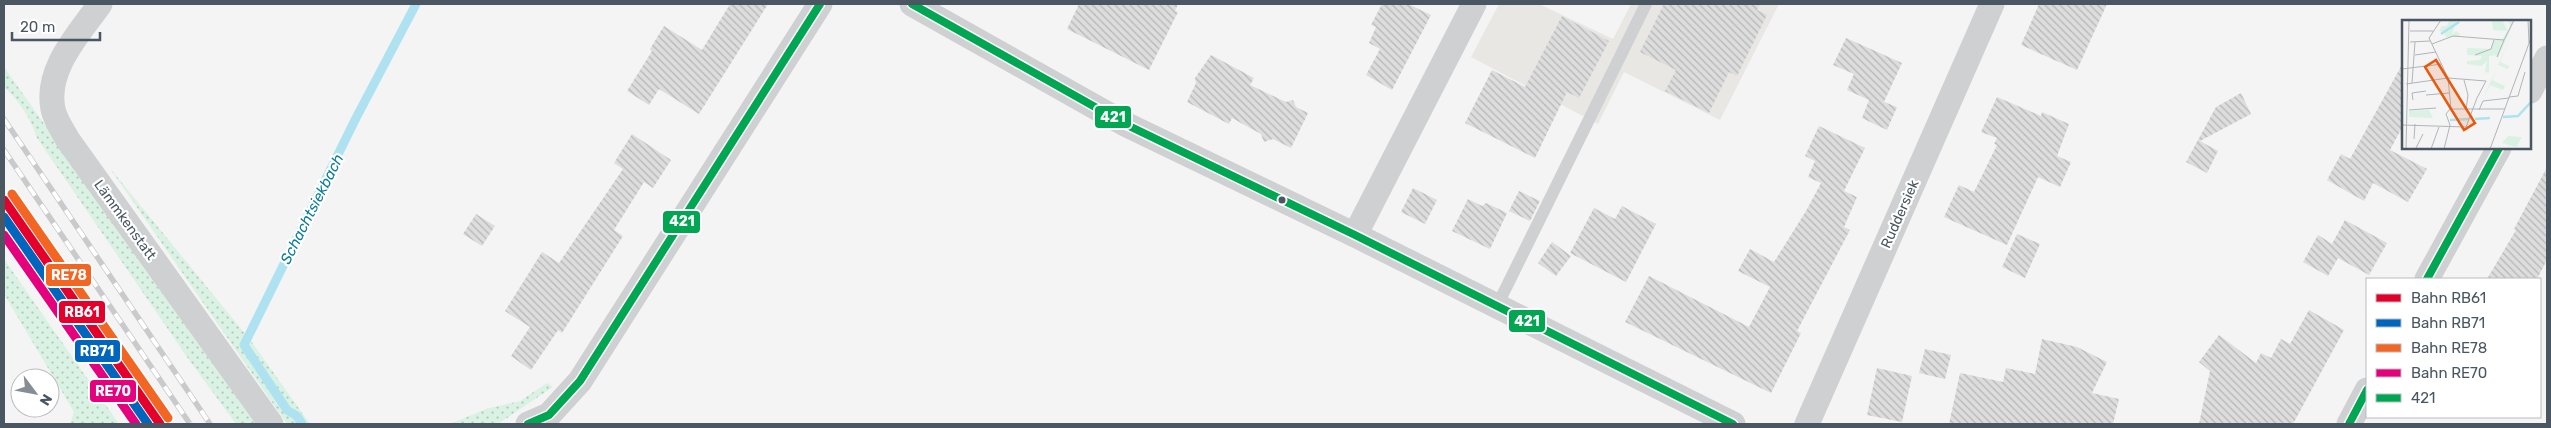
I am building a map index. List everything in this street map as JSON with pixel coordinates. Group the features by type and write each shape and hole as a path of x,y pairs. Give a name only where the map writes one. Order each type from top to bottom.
{"street":[{"name":"Lämmkenstatt","path":"100,4 62,59 52,86 53,110 68,140 271,424"},
{"path":"547,421 580,381 820,4"},
{"path":"912,4 1127,125 1355,235 1733,424"},
{"path":"1355,235 1474,4"},
{"name":"Ruddersiek","path":"1807,424 1992,4"},
{"path":"2531,88 2547,58"},
{"path":"2429,278 2498,149"},
{"path":"2349,424 2366,392"}],"lane":[{"path":"1498,306 1646,4"}],"shaded area":[{"path":"1499,4 1539,4 1613,39 1631,4 1779,4 1720,120 1624,72 1598,124 1471,57"}],"green space":[{"path":"4,67 256,424 236,424 187,357 37,138 24,110 4,87"},
{"path":"109,167 251,341 310,424 287,424"},
{"path":"4,259 119,424 70,424 74,412 60,388 60,368 48,368 4,294"},
{"path":"547,383 553,387 498,424 450,424 486,409 520,401"}],"building":[{"path":"730,4 768,4 699,114 659,89 649,105 627,91 652,51 650,49 664,26 702,50"},
{"path":"1079,4 1178,4 1175,11 1178,12 1149,70 1067,29"},
{"path":"1382,4 1408,4 1431,15 1392,90 1366,75 1380,49 1369,43 1376,27 1371,25"},
{"path":"1664,4 1760,4 1757,10 1767,15 1737,76 1729,72 1709,113 1665,91 1676,70 1640,52"},
{"path":"2039,4 2107,4 2077,70 2021,45"},
{"path":"1562,16 1609,41 1579,98 1567,92 1535,158 1465,123 1492,70 1525,87"},
{"path":"1846,38 1902,63 1884,102 1897,107 1887,130 1862,118 1869,100 1847,90 1854,74 1833,65"},
{"path":"1211,55 1254,78 1250,85 1286,102 1293,100 1296,107 1308,113 1291,148 1273,139 1264,142 1261,134 1232,118 1229,124 1187,102 1196,83 1195,78"},
{"path":"2402,65 2402,128 2390,150 2427,169 2408,202 2373,183 2364,201 2327,180 2341,154 2350,159"},
{"path":"2241,93 2251,114 2200,141 2218,151 2207,173 2186,162 2216,107"},
{"path":"1997,97 2041,116 2042,112 2069,124 2057,156 2071,162 2060,187 2038,177 2007,245 1944,217 1959,185 1974,192 1997,145 1994,144 1997,138 1981,132"},
{"path":"1819,126 1865,148 1844,191 1857,197 1844,227 1850,230 1797,331 1801,333 1771,393 1625,322 1649,276 1749,327 1770,287 1738,271 1750,249 1774,262 1806,211 1821,183 1808,177 1815,161 1805,156"},
{"path":"632,134 671,160 653,188 644,182 614,230 623,236 562,333 558,330 531,370 511,356 530,327 505,311 542,252 559,263 623,169 614,163"},
{"path":"2547,167 2547,260 2538,278 2488,278 2516,230 2514,229"},
{"path":"1413,188 1437,200 1425,224 1401,212"},
{"path":"1519,191 1540,201 1530,221 1509,211"},
{"path":"1468,199 1482,206 1486,203 1507,213 1490,249 1452,231"},
{"path":"1622,206 1656,224 1626,282 1570,253 1594,208 1615,219"},
{"path":"476,214 495,226 482,246 463,234"},
{"path":"2345,220 2387,243 2369,275 2338,258 2328,276 2303,262 2318,235 2332,244"},
{"path":"2017,234 2040,244 2025,278 2002,267"},
{"path":"1552,242 1571,256 1556,276 1538,263"},
{"path":"2309,310 2344,330 2293,424 2199,424 2210,371 2199,362 2219,335 2256,363 2261,353 2271,358 2281,339 2290,344"},
{"path":"2042,339 2077,347 2107,362 2092,393 2119,399 2113,424 1949,424 1960,373 2003,382 2006,368 2035,374"},
{"path":"1925,349 1951,355 1945,379 1919,373"},
{"path":"1877,368 1912,376 1902,422 1867,415"}],"waterway":[{"name":"Schachtsiekbach","path":"302,424 297,416 287,410 244,345 356,118 416,4"}],"railway":[{"path":"4,119 210,424"},
{"path":"4,150 190,424"}],"rail line":[{"name":"RE78","path":"12,194 168,418"},
{"name":"RB61","path":"4,200 160,424"},
{"name":"RB71","path":"4,217 148,424"},
{"name":"RE70","path":"4,235 136,424"}],"transit line":[{"name":"421","path":"528,424 549,415 580,381 820,4"},
{"name":"421","path":"912,4 1127,125 1355,235 1733,424"},
{"name":"421","path":"2428,278 2498,149"},
{"name":"421","path":"2349,424 2366,392"}]}
